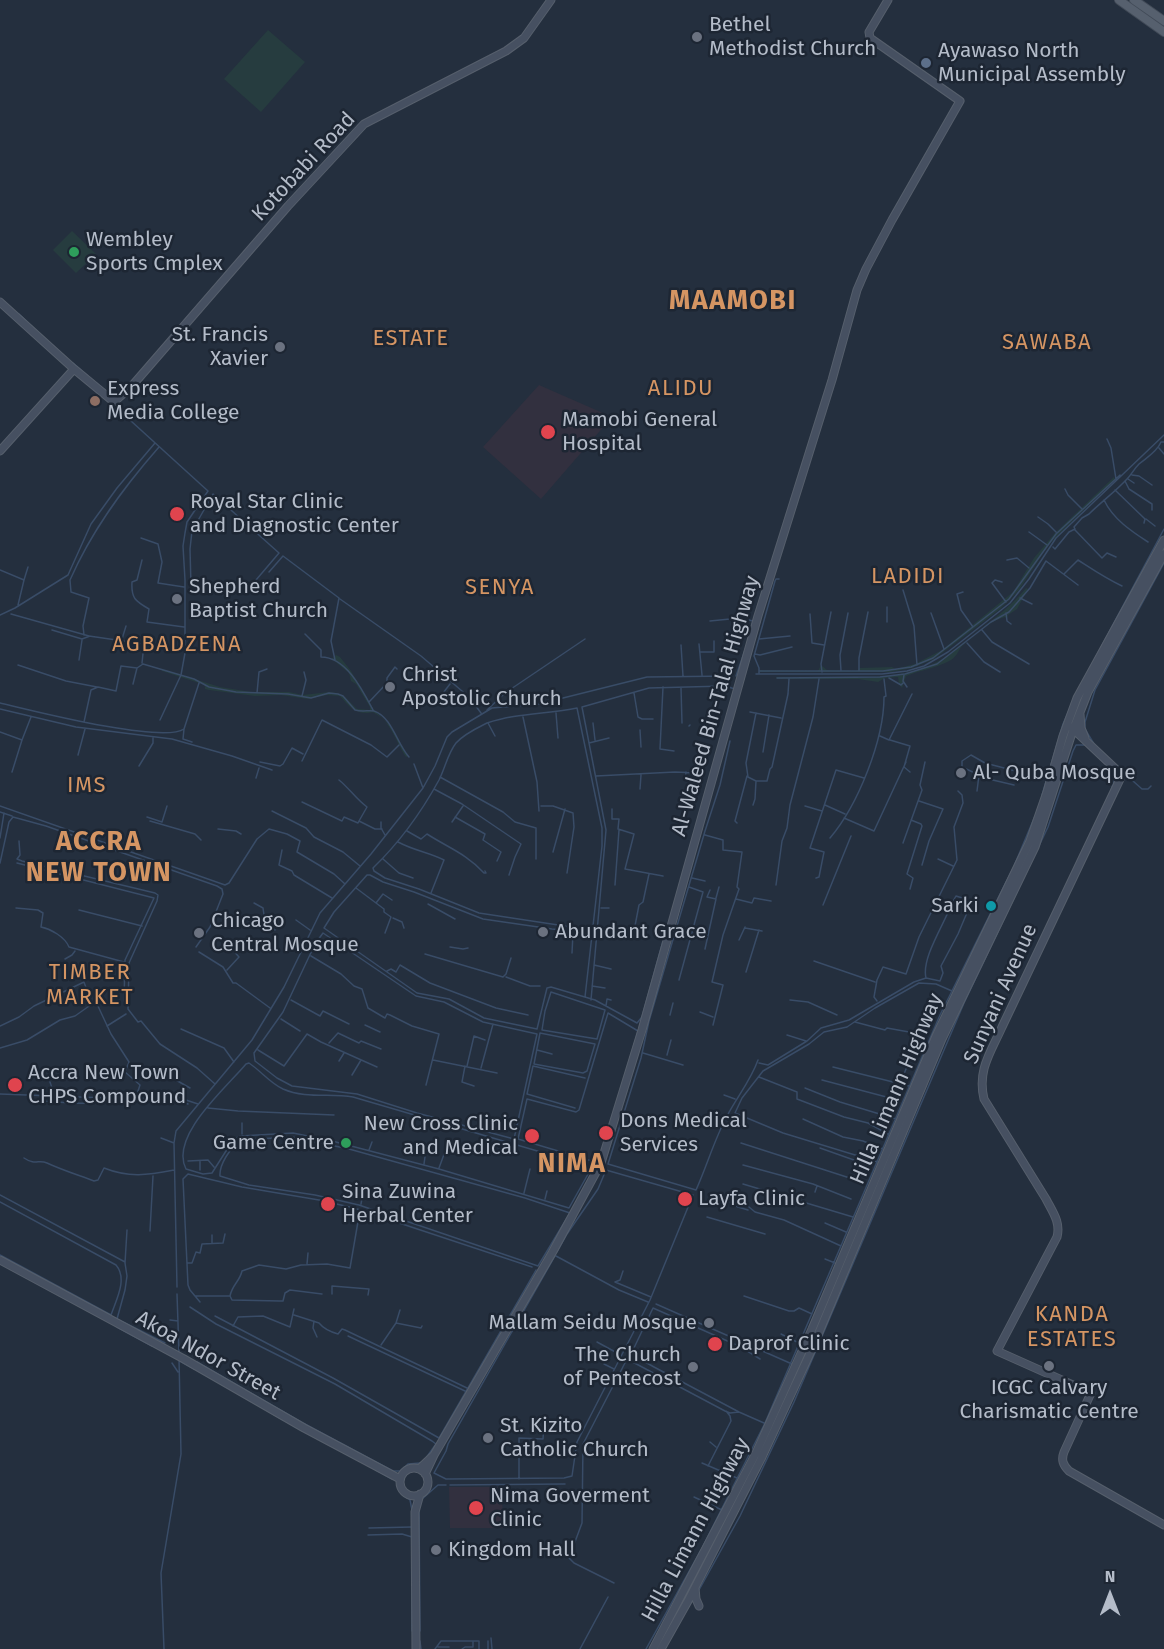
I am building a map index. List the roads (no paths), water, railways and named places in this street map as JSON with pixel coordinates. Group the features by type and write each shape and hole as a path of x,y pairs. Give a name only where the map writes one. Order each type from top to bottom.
{"main road":[{"path":"1119,0 1164,32"},
{"path":"1134,0 1164,21"}],"street":[{"name":"Kotobabi Road","path":"74,369 114,402 131,387 288,206 364,124 507,51 524,38 551,0"},
{"name":"Al-Waleed Bin-Talal Highway","path":"422,1472 552,1253 601,1163 642,1030 739,683 857,291 884,234 960,101 870,38 869,32 888,0"},
{"path":"0,302 74,369 0,451"},
{"name":"Hilla Limann Highway","path":"652,1649 756,1453 812,1329 936,1036 1030,842 1070,717 1081,690 1164,540"},
{"name":"Hilla Limann Highway","path":"661,1649 766,1448 812,1349 942,1039 1035,847 1073,730 1095,677 1164,554"},
{"path":"1080,713 1082,734 1090,745"},
{"path":"1070,717 1073,730 1090,745"},
{"path":"1068,748 1077,743 1090,745"},
{"name":"Sunyani Avenue","path":"1090,745 1122,775 1002,1027 983,1069 981,1079 984,1099 1054,1214 1058,1230 1057,1237 997,1351 1091,1393 1064,1452 1062,1459 1064,1465 1069,1471 1164,1525"},
{"name":"Akoa Ndor Street","path":"0,1260 400,1479"},
{"path":"415,1512 409,1495 400,1486 400,1479 407,1469 422,1472 427,1485 420,1494 415,1512 416,1649"},
{"path":"409,1495 420,1494"},
{"path":"695,1587 699,1606"}],"waterway":[{"path":"19,314 44,338"},
{"path":"73,363 108,393 114,394 122,391"},
{"path":"113,408 131,421 208,491 187,522 183,546 185,653 181,675 160,720"},
{"path":"756,674 882,674 924,666 948,652 1010,603 1056,538 1164,435"},
{"path":"1107,439 1111,448 1116,479"},
{"path":"1053,547 1055,549 1069,532 1075,529 1074,527 1082,518 1118,488 1139,464 1154,452 1161,442 1164,442"},
{"path":"0,615 68,575 91,524 117,488 155,443"},
{"path":"84,635 83,626 89,598 71,592 70,580 109,510 159,447"},
{"path":"1159,448 1164,454"},
{"path":"760,671 883,671 911,667 933,658 1009,599 1056,534 1120,475"},
{"path":"1132,475 1139,476 1152,485"},
{"path":"1128,479 1134,483"},
{"path":"1125,481 1129,489 1152,504 1152,510"},
{"path":"1065,489 1082,509"},
{"path":"1115,490 1145,519 1144,523"},
{"path":"213,494 279,553 256,580 245,588 201,589 191,586 192,531 213,494"},
{"path":"1104,500 1117,519 1148,542"},
{"path":"1038,517 1056,532"},
{"path":"1146,519 1155,526"},
{"path":"1077,692 1164,529"},
{"path":"1075,530 1102,558 1107,553 1116,557"},
{"path":"1029,532 1047,545"},
{"path":"141,538 158,544 162,562 158,583 184,587"},
{"path":"269,572 283,556 339,598 331,641 335,660"},
{"path":"1007,560 1017,558 1029,568"},
{"path":"142,560 137,580 132,582 132,587 135,598 149,609 147,622 184,627"},
{"path":"1064,574 1078,560 1122,586"},
{"path":"777,678 880,677 905,674 937,664 991,622 1009,612 1030,588 1046,561 1078,585"},
{"path":"1094,744 1085,729 1085,722 1095,690 1164,563"},
{"path":"24,580 28,567"},
{"path":"0,570 24,580 18,605"},
{"path":"759,673 754,656 775,581 779,579"},
{"path":"1002,582 995,580 992,583 1006,602"},
{"path":"903,590 914,626 917,665"},
{"path":"963,592 957,594 961,610 973,627"},
{"path":"1020,598 1032,604"},
{"path":"340,599 421,656 469,697 481,713"},
{"path":"887,607 887,622"},
{"path":"822,672 821,664 831,612"},
{"path":"859,671 859,658 868,612"},
{"path":"841,671 840,655 848,613"},
{"path":"931,613 944,649"},
{"path":"1006,613 1007,621 1011,624"},
{"path":"11,614 89,636 144,644 142,663"},
{"path":"810,614 812,643 824,645"},
{"path":"710,621 740,618 753,621 751,628"},
{"path":"122,639 126,626"},
{"path":"52,630 82,639 90,636"},
{"path":"982,630 992,642 1029,664"},
{"path":"305,634 321,650 321,657 330,658 346,668 373,710"},
{"path":"759,639 790,636"},
{"path":"487,710 505,693 585,639"},
{"path":"79,660 82,640"},
{"path":"700,652 714,652 714,641"},
{"path":"967,643 984,662 1000,672"},
{"path":"699,644 702,675"},
{"path":"681,645 683,676"},
{"path":"736,676 746,647"},
{"path":"755,654 760,655 792,647"},
{"path":"84,722 91,690 98,687 116,691 121,666 137,668 143,664 194,679 209,687 236,692 288,694 311,698 329,693 338,694 343,696 355,710 374,711 380,714 390,725 409,757"},
{"path":"18,665 66,681 97,687"},
{"path":"369,702 387,683 387,678 395,667 397,669"},
{"path":"133,684 137,668"},
{"path":"257,693 259,672 267,669"},
{"path":"302,696 306,680 304,672"},
{"path":"904,675 903,681 907,687"},
{"path":"177,1287 174,1143 176,1131 252,1040 284,987 320,913 371,854 423,788 447,737 492,708 539,704 647,677 732,676"},
{"path":"889,678 901,685 903,683"},
{"path":"756,781 767,781 772,767 788,694 789,679"},
{"path":"776,885 782,841 813,717 819,679"},
{"path":"830,838 850,808 868,771 880,733 884,697 886,696 884,679"},
{"path":"192,742 183,739 184,729 199,683"},
{"path":"440,697 450,684"},
{"path":"591,1000 606,830 582,707 649,688 725,686 735,689"},
{"path":"663,687 660,749 674,751"},
{"path":"681,688 682,723"},
{"path":"634,693 638,717 653,719"},
{"path":"880,736 889,740 912,694"},
{"path":"0,703 124,729 150,732 171,732 184,729"},
{"path":"585,997 602,846 602,828 577,708 498,720 467,734 453,747 439,780 418,815 373,868 374,871 385,878 479,913 578,928 588,928 593,926"},
{"path":"1042,795 1070,708"},
{"path":"0,709 76,727 172,739 272,770"},
{"path":"750,712 781,718"},
{"path":"556,713 558,738"},
{"path":"753,805 756,781 748,777 746,763 756,713"},
{"path":"763,752 769,715"},
{"path":"22,740 31,717"},
{"path":"523,717 537,782 539,811"},
{"path":"302,761 322,720 371,745 387,757 399,745"},
{"path":"488,723 495,736"},
{"path":"593,723 595,740"},
{"path":"78,755 85,729"},
{"path":"640,730 641,747"},
{"path":"0,732 22,740 12,772"},
{"path":"139,766 153,743 153,738"},
{"path":"589,743 609,738"},
{"path":"890,740 910,746 904,767 910,772"},
{"path":"730,741 720,785 608,1164 696,1190 722,1125 752,1075 758,1060"},
{"path":"699,1590 740,1516 794,1402 964,1003 1048,827 1073,751 1076,745 1086,745"},
{"path":"260,762 280,766 292,748 303,754"},
{"path":"977,791 979,775 962,767 962,761 971,755 985,763 1027,774"},
{"path":"844,818 874,831 906,762"},
{"path":"903,843 922,790 920,785 925,762"},
{"path":"414,764 423,788"},
{"path":"1107,765 1116,776 1111,790"},
{"path":"256,778 259,768"},
{"path":"816,878 819,877 824,852 810,848 836,770 864,778"},
{"path":"685,780 686,772"},
{"path":"596,776 698,773"},
{"path":"1124,773 1142,789 1148,789 1151,786"},
{"path":"640,789 641,775"},
{"path":"737,823 735,821 747,776"},
{"path":"440,777 503,812 515,822 536,828 536,859"},
{"path":"980,777 1014,785"},
{"path":"339,780 367,807 359,821"},
{"path":"434,789 462,804 521,844 509,875"},
{"path":"877,1001 874,997 877,980 883,967 906,974 919,937 957,860 954,827 963,803 962,795 958,791"},
{"path":"919,801 943,809 929,841 922,865"},
{"path":"302,802 342,821 344,817 375,829 382,829"},
{"path":"825,805 845,814"},
{"path":"0,806 225,885 229,883 257,839 269,829 287,834 300,841 297,852 334,874 345,884"},
{"path":"147,817 162,822 167,806"},
{"path":"452,822 463,806"},
{"path":"541,806 553,806 573,813 574,827 567,873"},
{"path":"805,806 822,811"},
{"path":"553,852 565,809"},
{"path":"612,809 612,819 619,819 618,829 634,834 625,869 663,876"},
{"path":"272,811 306,828 314,837 343,852 360,866"},
{"path":"0,812 12,816"},
{"path":"0,838 4,813"},
{"path":"646,1649 702,1548 765,1423 940,1015 1014,866 1035,816"},
{"path":"0,863 9,822 13,817 46,826 217,886 222,889 223,894 210,927 196,947"},
{"path":"455,817 485,834 483,840 501,852 497,861"},
{"path":"910,889 913,878 907,874 922,826 911,820"},
{"path":"150,821 195,834 201,840"},
{"path":"381,822 385,835"},
{"path":"218,829 236,831 241,834"},
{"path":"615,885 619,830"},
{"path":"407,831 421,839 427,834 464,856 484,873 485,871"},
{"path":"705,835 723,840 723,850 742,852 737,887 739,889 723,935 712,982 723,985 713,1025"},
{"path":"823,905 851,836"},
{"path":"19,841 20,855 17,859 22,861 158,895 129,963 128,1009 160,1044 197,1068 215,1084"},
{"path":"398,842 444,860 431,893"},
{"path":"282,850 279,865 332,898"},
{"path":"383,859 399,873 413,878"},
{"path":"938,859 953,866"},
{"path":"17,863 154,898 125,960 124,1001"},
{"path":"629,939 634,931 639,905 643,902 649,874"},
{"path":"593,933 483,919 383,882 370,875 367,875 334,912 324,928 417,993 449,999 484,1018 537,1029 547,988 551,987 595,1000 637,1023 642,1017 663,941"},
{"path":"692,878 705,881"},
{"path":"679,980 703,892 689,887"},
{"path":"716,898 719,887"},
{"path":"356,888 391,917 385,933"},
{"path":"705,949 716,899 707,897 710,890"},
{"path":"376,903 383,894 392,900"},
{"path":"759,1063 768,1065 807,1041 821,1028 849,1020 914,982 926,978 940,981 943,973 941,966 972,901 956,896 930,951 925,970 926,978"},
{"path":"736,899 752,903 754,898 771,901"},
{"path":"254,903 263,908 264,915 275,930"},
{"path":"428,904 455,919"},
{"path":"16,908 38,910 43,913 41,927 57,934 69,947 124,962"},
{"path":"601,908 609,908"},
{"path":"79,910 142,926"},
{"path":"393,918 402,922 404,928"},
{"path":"296,920 310,930"},
{"path":"665,934 668,924"},
{"path":"739,940 745,927"},
{"path":"745,928 762,931"},
{"path":"746,972 759,930"},
{"path":"323,933 416,996 444,1002 483,1022 537,1034 514,1139 357,1094 292,1086 255,1061 254,1053 283,1012 315,944 323,933"},
{"path":"572,953 573,933"},
{"path":"450,947 468,948"},
{"path":"227,970 239,957 231,948"},
{"path":"65,959 75,951"},
{"path":"199,952 223,967 233,983 270,1008"},
{"path":"425,954 503,977 511,958"},
{"path":"311,956 341,974 354,986 362,989 368,1008 385,1018 387,1014 412,1026 439,1034 426,1085"},
{"path":"814,961 875,982"},
{"path":"387,971 391,969 396,972 400,965 430,983 496,1008 528,1015"},
{"path":"594,965 611,969"},
{"path":"81,974 88,993 86,1003"},
{"path":"506,977 530,986 540,986"},
{"path":"0,1026 19,1017 34,1006 84,982"},
{"path":"878,1162 783,1133 735,1113 742,1098 763,1071 809,1044 824,1032 847,1027 919,983 936,984 952,991"},
{"path":"592,986 605,988"},
{"path":"551,992 605,1010 597,1039 542,1030 551,992"},
{"path":"606,1006 607,999 611,1000"},
{"path":"291,1000 320,1016 323,1011 349,1024"},
{"path":"790,1000 808,1002 837,1015"},
{"path":"670,1015 673,1003"},
{"path":"0,1048 27,1040 60,1020 75,1016 92,1004 97,1004 111,1034 129,1062 125,1072 140,1085 137,1094"},
{"path":"700,1012 713,1017"},
{"path":"608,1013 638,1031 604,1146 595,1162 518,1139 527,1099 576,1112 579,1110 608,1013"},
{"path":"107,1026 126,1014"},
{"path":"281,1019 300,1031"},
{"path":"855,1022 885,1030 887,1028 920,1034 900,1084"},
{"path":"481,1068 493,1024"},
{"path":"365,1025 380,1032"},
{"path":"181,1029 224,1048 234,1062"},
{"path":"329,1043 338,1033 359,1043 361,1041 381,1049"},
{"path":"540,1033 595,1044 587,1071 583,1073 534,1064 540,1033"},
{"path":"258,1050 284,1066 307,1034 377,1067"},
{"path":"787,1035 806,1041"},
{"path":"467,1066 474,1036 485,1040"},
{"path":"667,1055 671,1040"},
{"path":"537,1050 552,1054"},
{"path":"339,1061 344,1053"},
{"path":"643,1053 683,1065"},
{"path":"352,1075 361,1060"},
{"path":"433,1060 497,1073"},
{"path":"249,1063 274,1084 292,1092 353,1097 592,1167 569,1208 439,1169 293,1133 240,1136 233,1140 212,1173 203,1174 186,1169 183,1156 193,1127 214,1099 249,1063"},
{"path":"465,1066 462,1082 474,1086"},
{"path":"575,1108 527,1094 533,1066 585,1078"},
{"path":"833,1067 909,1086"},
{"path":"167,1075 190,1088"},
{"path":"759,1077 797,1092 797,1099 844,1117 868,1123 888,1134"},
{"path":"822,1080 894,1099"},
{"path":"50,1082 54,1094"},
{"path":"805,1088 840,1102 896,1119"},
{"path":"0,1094 106,1098 165,1093 198,1104"},
{"path":"724,1095 735,1099"},
{"path":"44,1101 85,1103 164,1098 188,1104"},
{"path":"208,1108 334,1115"},
{"path":"803,1119 843,1137 863,1141 883,1149"},
{"path":"242,1123 242,1134"},
{"path":"292,1137 349,1149 525,1198 570,1213 538,1266 359,1205 315,1195 249,1185 220,1176 223,1161 239,1140 292,1137"},
{"path":"161,1138 174,1143"},
{"path":"369,1150 372,1142"},
{"path":"741,1143 856,1180"},
{"path":"820,1148 868,1165"},
{"path":"439,1168 446,1149"},
{"path":"424,1164 425,1157"},
{"path":"24,1158 31,1162 44,1162 94,1181 98,1180 104,1168 139,1175 174,1170"},
{"path":"188,1161 208,1160 214,1167"},
{"path":"200,1161 200,1170"},
{"path":"743,1165 813,1184 851,1199"},
{"path":"524,1193 530,1169"},
{"path":"555,1256 448,1444 434,1473 446,1479 564,1478 572,1476 577,1442 650,1300 693,1195 606,1170 598,1189 557,1252"},
{"path":"200,1302 188,1285 183,1179 188,1174 242,1187 354,1208 532,1267"},
{"path":"150,1231 153,1176"},
{"path":"743,1184 853,1217"},
{"path":"815,1192 817,1186"},
{"path":"545,1199 547,1191"},
{"path":"361,1204 363,1193"},
{"path":"0,1195 125,1262"},
{"path":"0,1202 116,1265 121,1283 111,1315 0,1255"},
{"path":"730,1202 748,1210"},
{"path":"749,1207 755,1212 784,1220 841,1246"},
{"path":"230,1296 242,1271 259,1265 286,1269 301,1265 327,1264 350,1268 360,1210"},
{"path":"707,1217 765,1234"},
{"path":"825,1223 846,1232"},
{"path":"127,1230 125,1263 127,1276 117,1319 165,1343"},
{"path":"187,1263 192,1263 196,1252 200,1253 202,1244 223,1243 225,1234"},
{"path":"212,1235 212,1243"},
{"path":"307,1264 308,1253"},
{"path":"556,1256 619,1290 648,1302"},
{"path":"825,1259 835,1263"},
{"path":"215,1316 333,1378 439,1438 536,1270"},
{"path":"623,1271 620,1280 615,1282 651,1297"},
{"path":"332,1294 332,1286 369,1289 368,1295"},
{"path":"195,1296 230,1296 232,1300 283,1301 285,1293 290,1290 322,1294"},
{"path":"177,1294 179,1353"},
{"path":"744,1296 789,1311 799,1308 812,1314"},
{"path":"656,1304 792,1364"},
{"path":"190,1307 216,1324 335,1384 432,1441 436,1444 426,1458"},
{"path":"760,1359 741,1347 653,1308 633,1350 636,1357 764,1423"},
{"path":"233,1326 238,1317 263,1316 290,1327 294,1309"},
{"path":"381,1345 396,1323 400,1310"},
{"path":"294,1315 319,1323 327,1330 338,1334 342,1329 345,1330 467,1388"},
{"path":"170,1320 178,1321"},
{"path":"314,1321 313,1328 317,1337"},
{"path":"396,1323 421,1328 422,1326"},
{"path":"117,1327 152,1346"},
{"path":"781,1334 799,1343"},
{"path":"348,1336 465,1391"},
{"path":"719,1347 722,1340"},
{"path":"597,1342 621,1357"},
{"path":"164,1649 161,1573 181,1454 179,1358"},
{"path":"614,1583 574,1563 569,1558 582,1523 583,1444 627,1359 725,1411 739,1412"},
{"path":"180,1361 194,1369"},
{"path":"197,1362 393,1471 400,1471 408,1464 420,1463"},
{"path":"172,1363 178,1372"},
{"path":"604,1364 614,1369"},
{"path":"268,1411 283,1420"},
{"path":"708,1466 731,1421 726,1411"},
{"path":"519,1479 519,1438 543,1439 544,1425"},
{"path":"710,1442 716,1447"},
{"path":"702,1463 737,1478"},
{"path":"376,1470 392,1479"},
{"path":"450,1485 565,1484"},
{"path":"422,1499 438,1485 446,1485"},
{"path":"712,1491 728,1497"},
{"path":"404,1496 410,1500 412,1510"},
{"path":"694,1497 722,1510"},
{"path":"419,1509 420,1631"},
{"path":"369,1528 412,1527"},
{"path":"368,1535 402,1534 412,1537 412,1631"},
{"path":"580,1649 608,1597"},
{"path":"491,1638 492,1649"},
{"path":"420,1641 421,1649"},
{"path":"435,1649 441,1641 479,1641 479,1649"},
{"path":"488,1641 488,1649"},
{"path":"462,1649 473,1647 473,1642"},
{"path":"438,1647 449,1647"}],"place":[{"name":"Bethel Methodist Church","path":"697,37"},
{"name":"Ayawaso North Municipal Assembly","path":"926,63"},
{"name":"Wembley Sports Cmplex","path":"74,252"},
{"name":"St. Francis Xavier","path":"280,347"},
{"name":"Express Media College","path":"95,401"},
{"name":"Mamobi General Hospital","path":"548,432"},
{"name":"Royal Star Clinic and Diagnostic Center","path":"177,514"},
{"name":"Shepherd Baptist Church","path":"177,599"},
{"name":"Christ Apostolic Church","path":"390,687"},
{"name":"Al- Quba Mosque","path":"961,773"},
{"name":"Sarki","path":"991,906"},
{"name":"Abundant Grace","path":"543,932"},
{"name":"Chicago Central Mosque","path":"199,933"},
{"name":"Accra New Town CHPS Compound","path":"15,1085"},
{"name":"Dons Medical Services","path":"606,1133"},
{"name":"New Cross Clinic and Medical","path":"532,1136"},
{"name":"Game Centre","path":"346,1143"},
{"name":"Layfa Clinic","path":"685,1199"},
{"name":"Sina Zuwina Herbal Center","path":"328,1204"},
{"name":"Mallam Seidu Mosque","path":"709,1323"},
{"name":"Daprof Clinic","path":"715,1344"},
{"name":"ICGC Calvary Charismatic Centre","path":"1049,1366"},
{"name":"The Church of Pentecost","path":"693,1367"},
{"name":"St. Kizito Catholic Church","path":"488,1438"},
{"name":"Nima Goverment Clinic","path":"476,1508"},
{"name":"Kingdom Hall","path":"436,1550"}],"district":[{"name":"MAAMOBI","path":"733,301"},
{"name":"ESTATE","path":"411,339"},
{"name":"SAWABA","path":"1047,343"},
{"name":"ALIDU","path":"681,389"},
{"name":"LADIDI","path":"908,577"},
{"name":"SENYA","path":"500,588"},
{"name":"AGBADZENA","path":"177,645"},
{"name":"IMS","path":"87,786"},
{"name":"ACCRA NEW TOWN","path":"99,858"},
{"name":"TIMBER MARKET","path":"90,986"},
{"name":"NIMA","path":"572,1164"},
{"name":"KANDA ESTATES","path":"1072,1328"}]}
